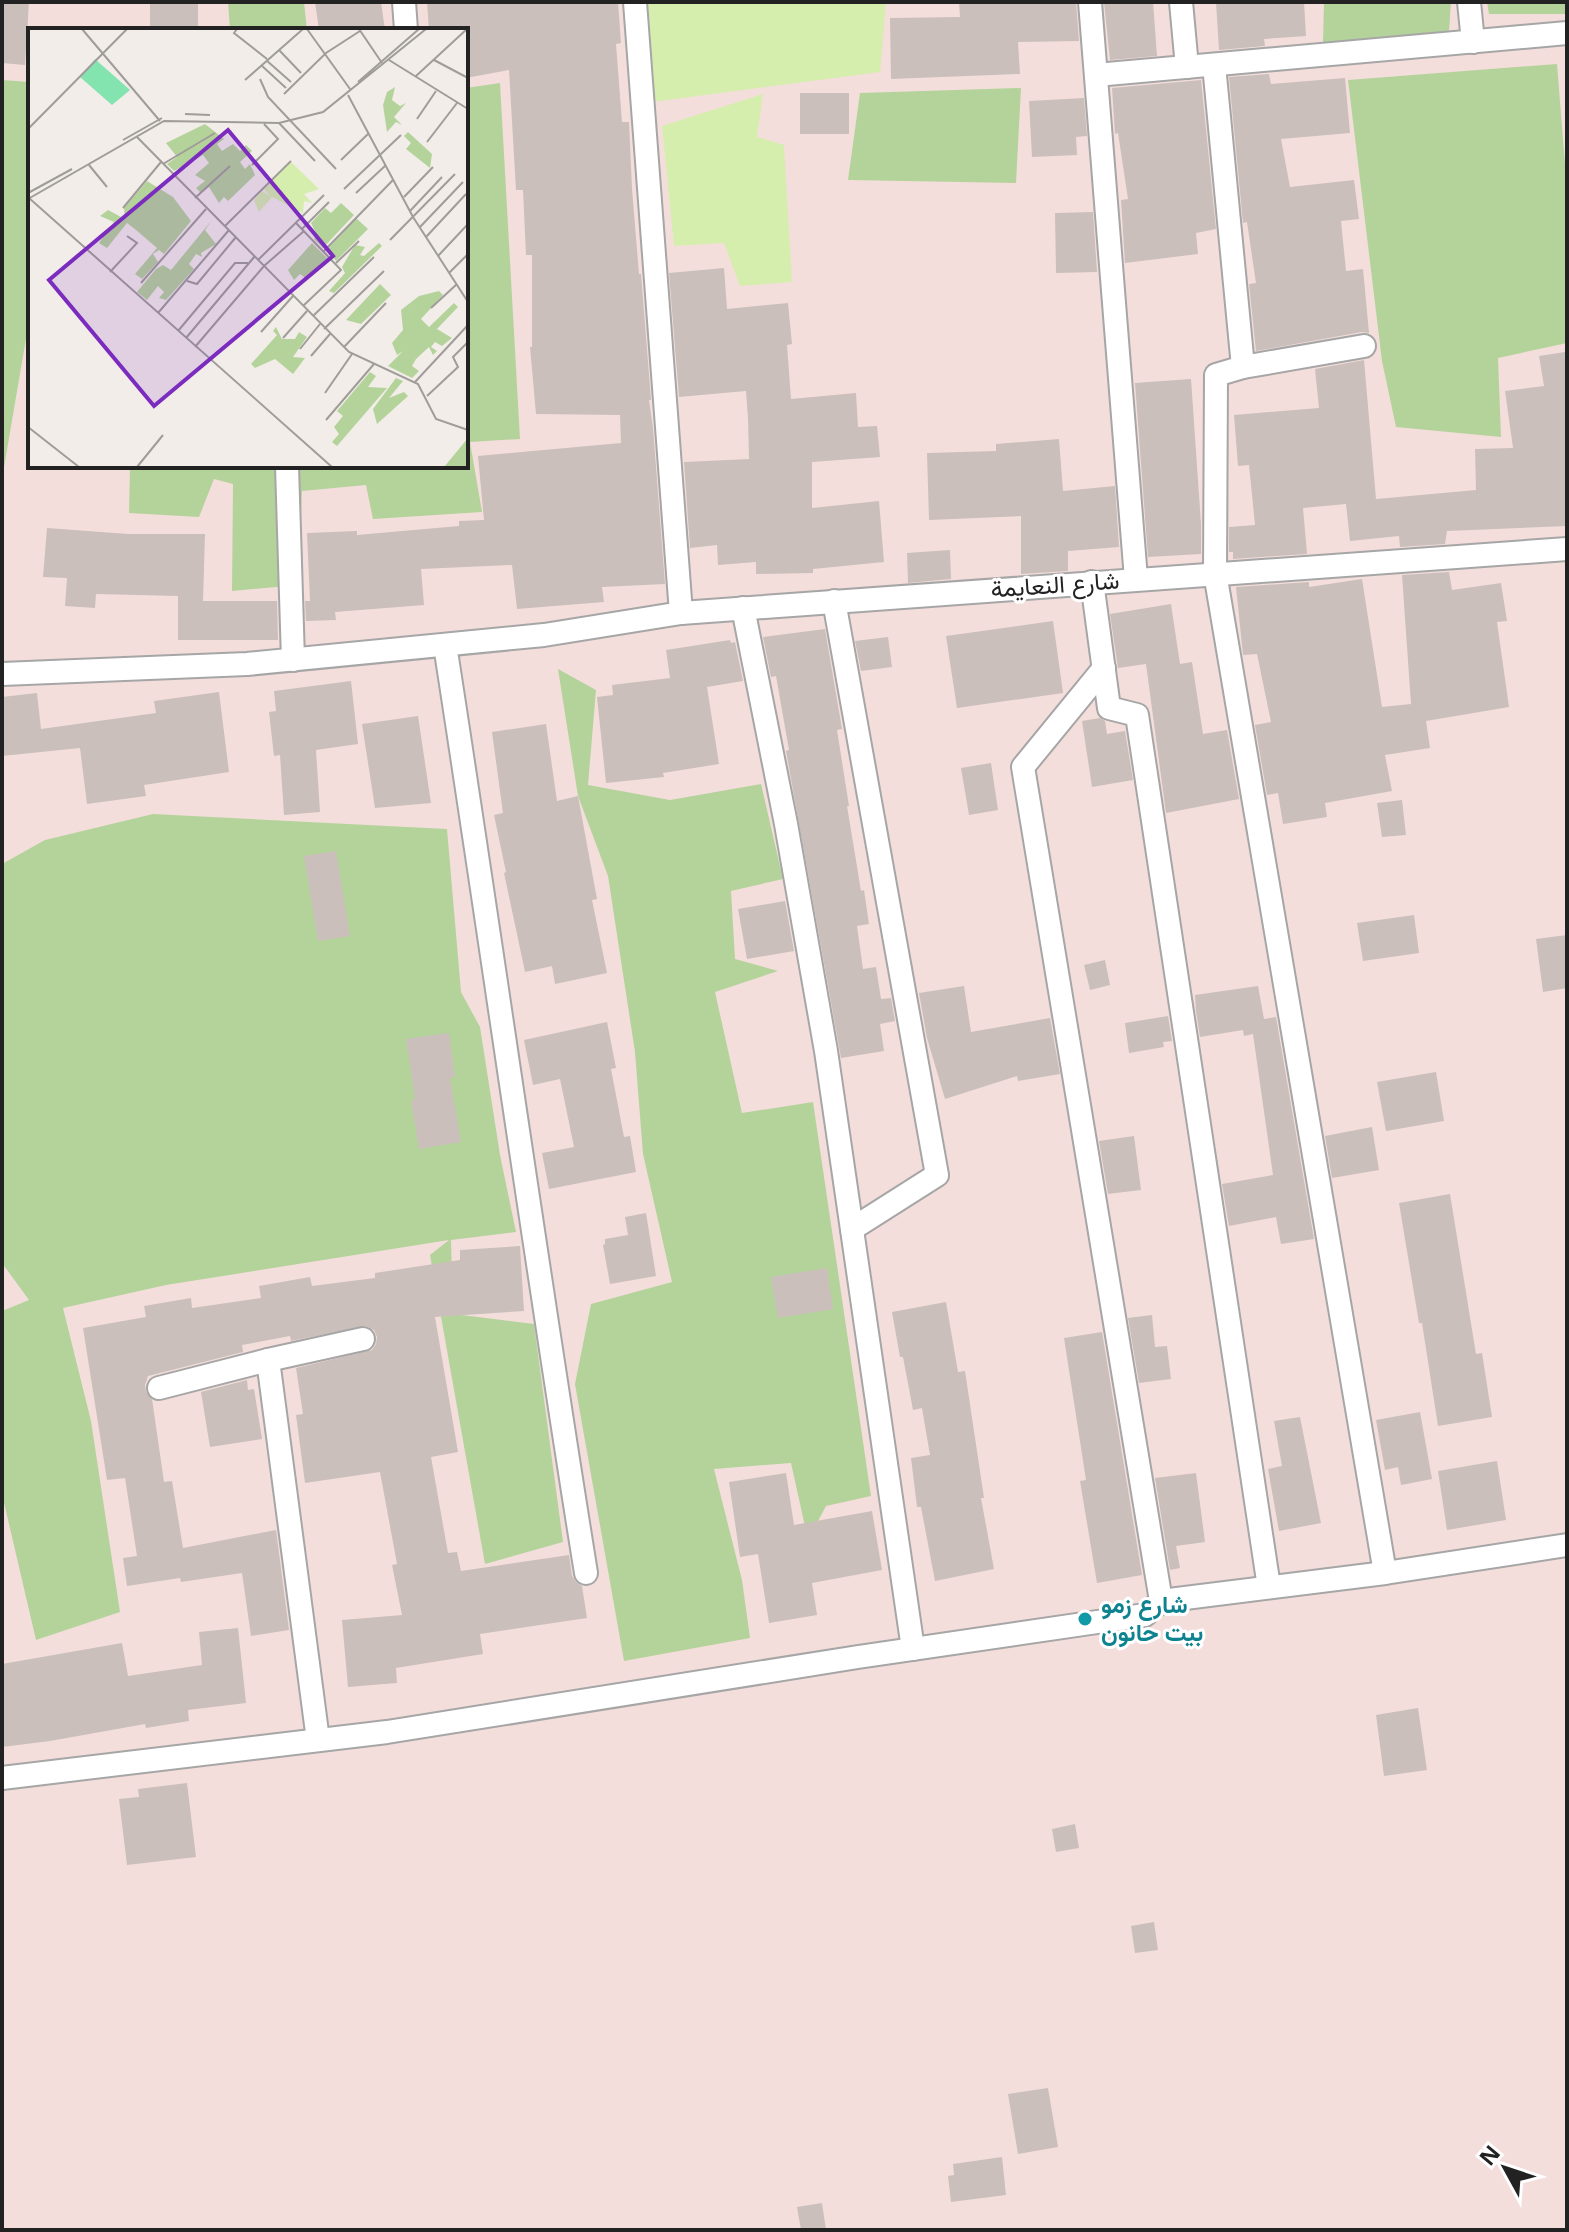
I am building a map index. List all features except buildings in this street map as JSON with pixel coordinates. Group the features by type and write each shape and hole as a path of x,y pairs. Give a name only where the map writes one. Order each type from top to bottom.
{"street":[{"path":"404,2 406,28"},
{"path":"635,2 681,613"},
{"path":"1090,2 1136,579"},
{"path":"1181,2 1187,67"},
{"path":"1469,2 1473,42"},
{"path":"1096,75 1567,33"},
{"path":"1214,65 1243,367"},
{"path":"1364,346 1243,367 1216,375 1215,573 1385,1573"},
{"path":"287,468 293,660"},
{"name":"شارع النعايمة","path":"2,674 247,664 544,635 681,613 1567,549"},
{"path":"1092,582 1109,708 1137,715 1269,1587"},
{"path":"834,601 937,1175 852,1229"},
{"path":"743,608 786,824 826,1051 913,1649"},
{"path":"445,645 586,1573"},
{"path":"1104,668 1023,767 1161,1601"},
{"path":"159,1388 363,1339"},
{"path":"268,1360 318,1740"},
{"path":"2,1778 387,1732 1145,1615 1161,1601 1385,1573 1567,1545"}],"shaded area":[{"path":"2,2 1567,2 1567,2230 2,2230"}],"green space":[{"path":"228,2 304,2 307,28 230,28"},
{"path":"645,2 891,2 886,3 880,72 652,102"},
{"path":"1324,2 1451,2 1449,32 1323,43"},
{"path":"1487,2 1567,2 1567,14 1489,14"},
{"path":"1557,64 1567,189 1567,343 1498,358 1501,437 1396,427 1382,361 1348,80"},
{"path":"2,80 28,82 28,333 2,479"},
{"path":"500,83 520,439 470,442 482,512 373,519 366,485 302,491 298,585 232,591 233,484 214,479 199,517 129,513 130,468 468,468 468,88"},
{"path":"1021,88 1016,183 848,180 860,93"},
{"path":"763,94 757,137 784,145 792,282 740,286 724,243 674,246 662,126"},
{"path":"558,669 596,690 588,785 670,800 761,784 783,879 731,891 735,959 778,971 715,992 742,1113 813,1102 871,1496 826,1506 808,1540 791,1463 714,1469 742,1580 750,1638 624,1661 575,1384 591,1304 672,1282 643,1154 635,1052 608,876 578,796"},
{"path":"153,814 447,829 461,992 480,1027 500,1155 516,1232 451,1240 453,1314 534,1324 563,1542 485,1564 430,1255 449,1240 166,1285 63,1308 91,1421 120,1612 36,1640 2,1494 2,1311 29,1300 2,1263 2,864 45,840"}],"place":[{"name":"شارع زمو بيت حانون","path":"1085,1619"}]}
